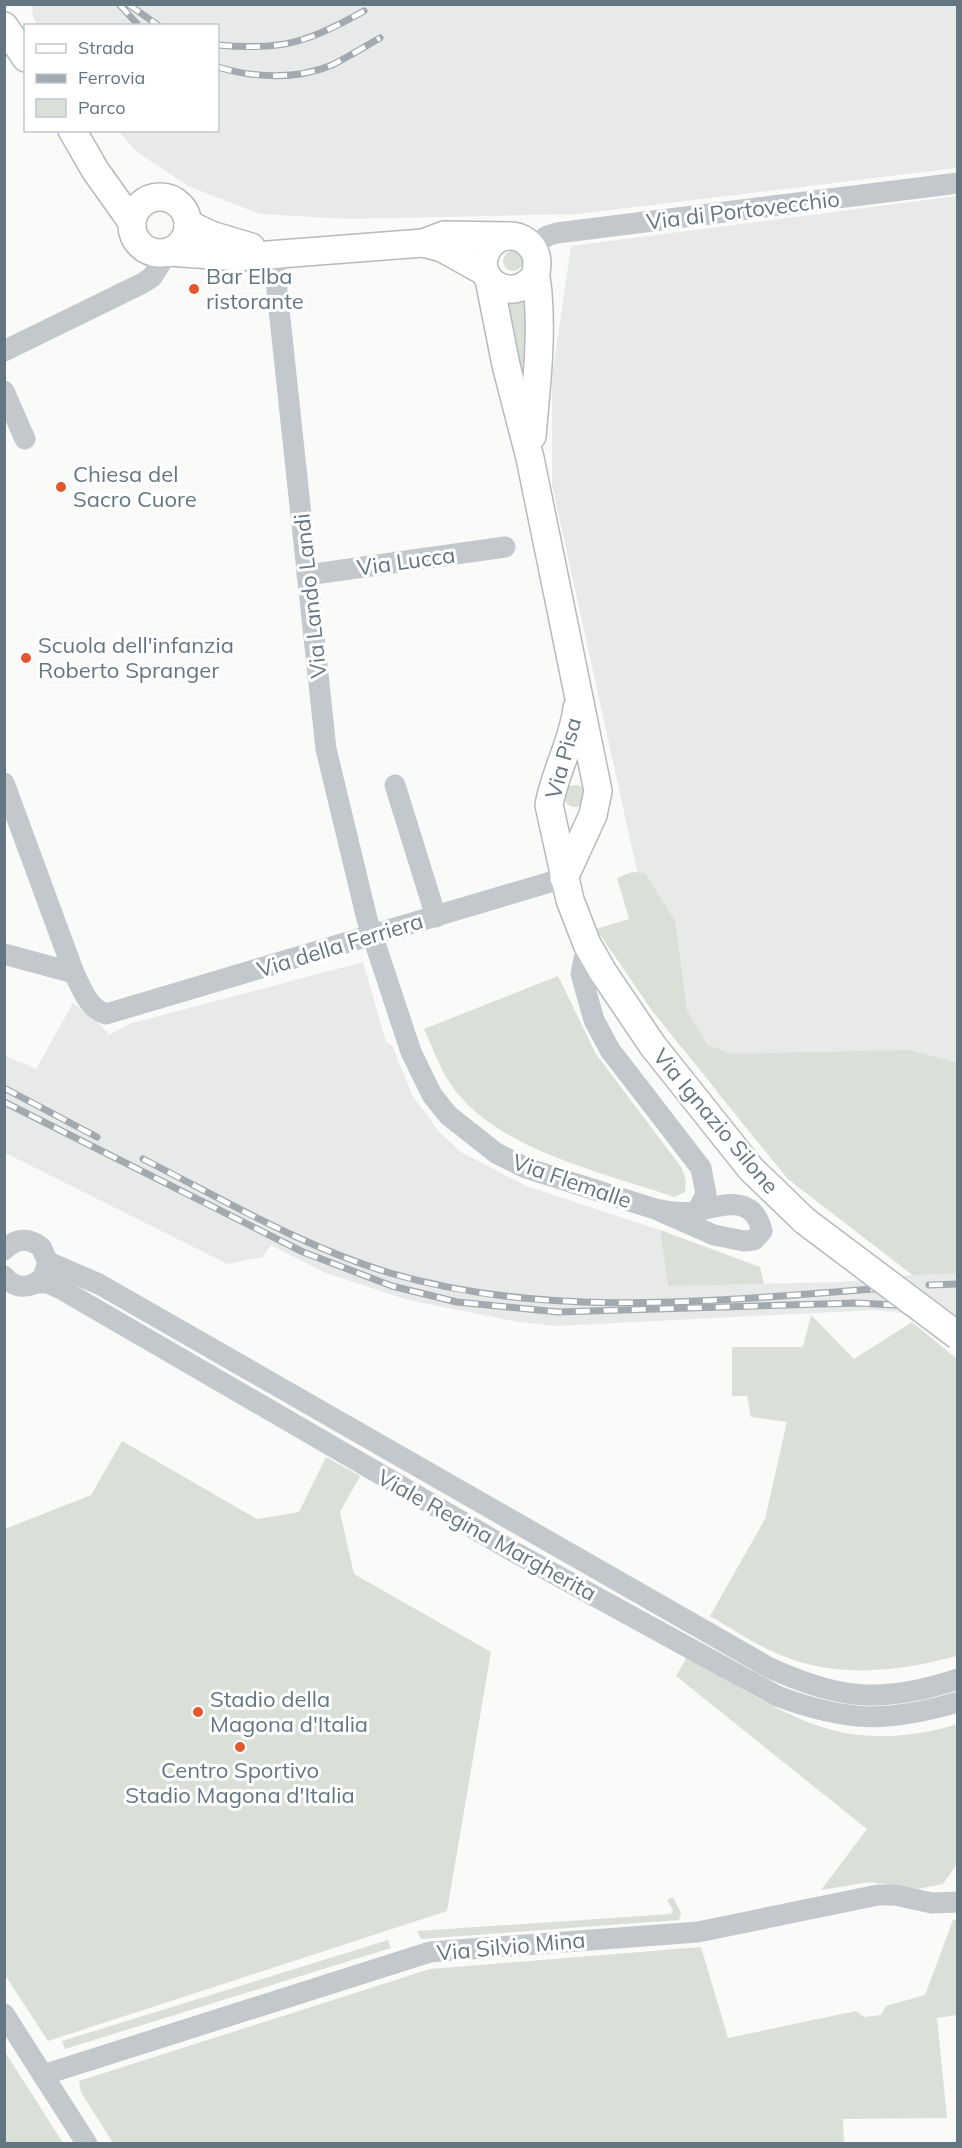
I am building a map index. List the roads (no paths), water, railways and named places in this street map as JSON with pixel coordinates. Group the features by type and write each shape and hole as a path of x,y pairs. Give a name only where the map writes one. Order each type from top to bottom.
{"main road":[{"path":"4,26 24,55"},
{"path":"74,134 118,176 156,197 166,198 181,207 188,224 183,241 168,252"},
{"path":"74,134 95,170 132,222 136,240 150,251 240,257 423,243 444,235 507,236 525,240 532,247 536,255 536,274 531,281 518,289 502,288 487,275 442,248 423,243"},
{"path":"132,222 140,206 156,197"},
{"path":"188,224 212,235 273,253"},
{"path":"487,275 484,256 493,243 507,236"},
{"name":"Via Pisa","path":"530,458 538,359 536,274"},
{"name":"Via Pisa","path":"487,275 506,365 530,458 598,791 593,815 564,878"},
{"name":"Via Pisa","path":"564,878 549,804 574,730 578,701"},
{"path":"559,773 578,771 595,778"},
{"name":"Via Ignazio Silone","path":"564,878 587,944 653,1046 751,1170 805,1221 957,1336"}],"street":[{"name":"Via di Portovecchio","path":"532,247 547,236 557,233 957,183"},
{"path":"4,351 143,284 152,277 168,252"},
{"name":"Via Lando Landi","path":"273,253 326,749 367,919 374,934"},
{"path":"4,391 25,439"},
{"name":"Via Lucca","path":"307,575 505,547"},
{"path":"4,783 74,972"},
{"path":"395,785 436,917"},
{"name":"Via della Ferriera","path":"74,972 86,999 99,1012 117,1014 564,878"},
{"name":"Via Flemalle","path":"374,934 411,1052 432,1095 448,1115 496,1153 526,1168 655,1209 729,1239 754,1240 762,1232 756,1218 743,1206 724,1203 680,1212 655,1209"},
{"path":"587,944 581,974 594,1020 610,1050 701,1168 706,1194 698,1210"},
{"path":"4,954 74,972"},
{"name":"Viale Regina Margherita","path":"9,1241 27,1239 41,1246 48,1262 99,1284 768,1667 823,1690 862,1696 897,1695 957,1679"},
{"path":"37,1283 47,1270 48,1262"},
{"name":"Viale Regina Margherita","path":"8,1285 22,1287 48,1283 61,1289 550,1572 777,1696 814,1710 848,1717 888,1718 957,1702"},
{"path":"550,1572 562,1549"},
{"name":"Via Silvio Mina","path":"43,2075 430,1952 698,1932 878,1895 895,1895 932,1903 956,1900"},
{"path":"4,2014 87,2144"}],"railway":[{"path":"119,4 137,24"},
{"path":"128,4 156,24"},
{"path":"219,45 260,47 294,42 327,30 364,11"},
{"path":"219,67 260,75 304,73 332,65 380,38"},
{"path":"4,1088 97,1137"},
{"path":"4,1102 303,1252 392,1286 457,1302 558,1312 857,1303 895,1305"},
{"path":"143,1159 264,1222 326,1250 390,1273 449,1287 509,1297 630,1303 752,1298 873,1289"},
{"path":"929,1285 958,1284"}],"place":[{"name":"Bar Elba ristorante","path":"194,289"},
{"name":"Chiesa del Sacro Cuore","path":"61,487"},
{"name":"Scuola dell'infanzia Roberto Spranger","path":"26,658"},
{"name":"Stadio della Magona d'Italia","path":"198,1712"},
{"name":"Centro Sportivo Stadio Magona d'Italia","path":"240,1747"}]}
